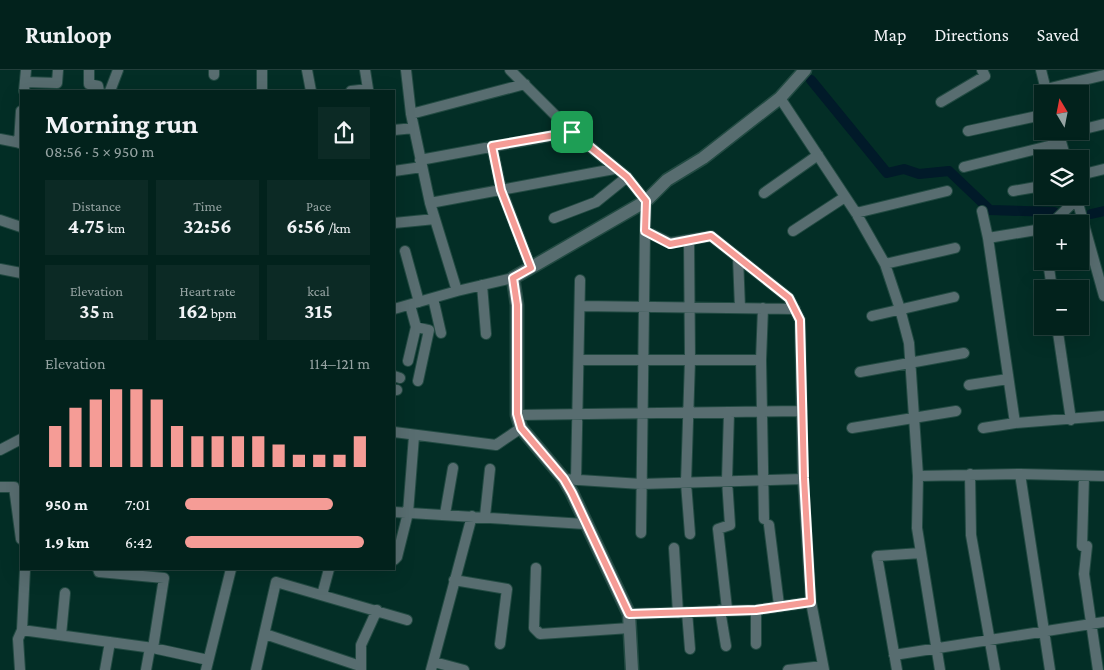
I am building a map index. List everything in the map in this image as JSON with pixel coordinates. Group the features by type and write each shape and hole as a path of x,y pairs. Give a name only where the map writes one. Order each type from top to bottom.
{"street":[{"path":"26,70 24,87 57,83 58,70"},
{"path":"89,70 89,84 98,86 98,90"},
{"path":"110,90 118,70"},
{"path":"262,70 262,90"},
{"path":"307,70 311,90"},
{"path":"360,90 368,89 365,70"},
{"path":"406,70 414,128 430,203 457,291"},
{"path":"510,70 572,132 627,177 646,201 641,533"},
{"path":"395,310 457,291 513,278 646,201 667,180 703,158 780,98 805,70"},
{"path":"941,102 985,76 982,70"},
{"path":"1041,70 1045,85"},
{"path":"1068,85 1104,75"},
{"path":"412,114 526,84"},
{"path":"780,98 856,214 886,264 900,310 909,343 918,476 917,528 940,670"},
{"path":"968,131 1034,117"},
{"path":"1089,128 1104,124"},
{"path":"395,130 414,128"},
{"path":"395,170 492,146 572,132"},
{"path":"0,139 20,143"},
{"path":"964,167 1047,140"},
{"path":"492,146 501,190 531,268"},
{"path":"764,193 818,155"},
{"path":"430,203 614,168"},
{"path":"1089,173 1104,169"},
{"path":"554,218 596,202 627,177"},
{"path":"1013,190 1034,187"},
{"path":"856,214 947,191"},
{"path":"793,231 845,197"},
{"path":"1060,215 1070,205"},
{"path":"1079,205 1104,296"},
{"path":"982,212 988,238 1015,423"},
{"path":"395,223 434,218"},
{"path":"0,220 20,227"},
{"path":"988,238 1034,230"},
{"path":"645,231 670,244 711,236 789,298 800,320 804,478 811,602 823,668 788,670"},
{"path":"689,241 690,360 686,483 690,534"},
{"path":"886,264 955,248"},
{"path":"405,251 415,303 416,327 408,361"},
{"path":"1093,256 1104,254"},
{"path":"738,258 740,308"},
{"path":"0,269 20,273"},
{"path":"513,278 517,305 517,414 521,428 570,480 585,524 629,614 632,670"},
{"path":"570,480 578,414 580,280"},
{"path":"482,285 486,334"},
{"path":"872,316 954,297"},
{"path":"433,298 441,333"},
{"path":"580,306 795,309"},
{"path":"763,308 760,360 763,481 766,522 779,605"},
{"path":"416,327 429,330 418,381"},
{"path":"1058,335 1071,420"},
{"path":"860,372 964,353"},
{"path":"579,360 760,360"},
{"path":"969,385 1008,379"},
{"path":"852,428 956,410"},
{"path":"517,414 762,413 802,411"},
{"path":"726,646 718,529 730,525 728,480 729,413"},
{"path":"983,428 1054,419 1071,420 1104,416"},
{"path":"395,432 496,445 521,428"},
{"path":"395,558 408,513 414,436"},
{"path":"0,450 20,440"},
{"path":"445,514 453,468"},
{"path":"485,516 490,468"},
{"path":"918,476 970,474 1104,476"},
{"path":"970,474 971,535 995,670"},
{"path":"1020,474 1050,670"},
{"path":"1084,476 1082,546 1087,546 1084,574 1098,670"},
{"path":"570,480 641,484 804,478"},
{"path":"0,487 18,486 20,521"},
{"path":"395,512 485,516 585,524"},
{"path":"464,670 433,666 472,516"},
{"path":"674,548 682,613 690,649"},
{"path":"897,670 877,556 921,553"},
{"path":"536,568 534,628 536,632 540,634 575,633 630,628"},
{"path":"20,670 18,639 22,630 25,570"},
{"path":"98,570 99,572 164,578 146,670"},
{"path":"22,630 151,648 207,665 231,570"},
{"path":"322,595 329,570"},
{"path":"454,580 507,589 500,644"},
{"path":"256,670 276,582 406,620"},
{"path":"62,635 65,593"},
{"path":"629,614 756,610 779,605 811,602"},
{"path":"264,634 360,668 362,645 377,610"},
{"path":"756,610 756,644"},
{"path":"894,655 1104,622"},
{"path":"105,670 110,642"}],"waterway":[{"path":"811,80 887,173 904,169 919,174 949,171 990,210 1054,212"},
{"path":"1091,214 1104,211"}],"route":[{"path":"572,132 627,177 646,201 645,231 670,244 711,236 789,298 800,320 804,478 811,602 779,605 756,610 727,609 629,614 564,479 521,428 517,414 517,305 513,278 531,268 501,190 492,146 572,132"}]}
